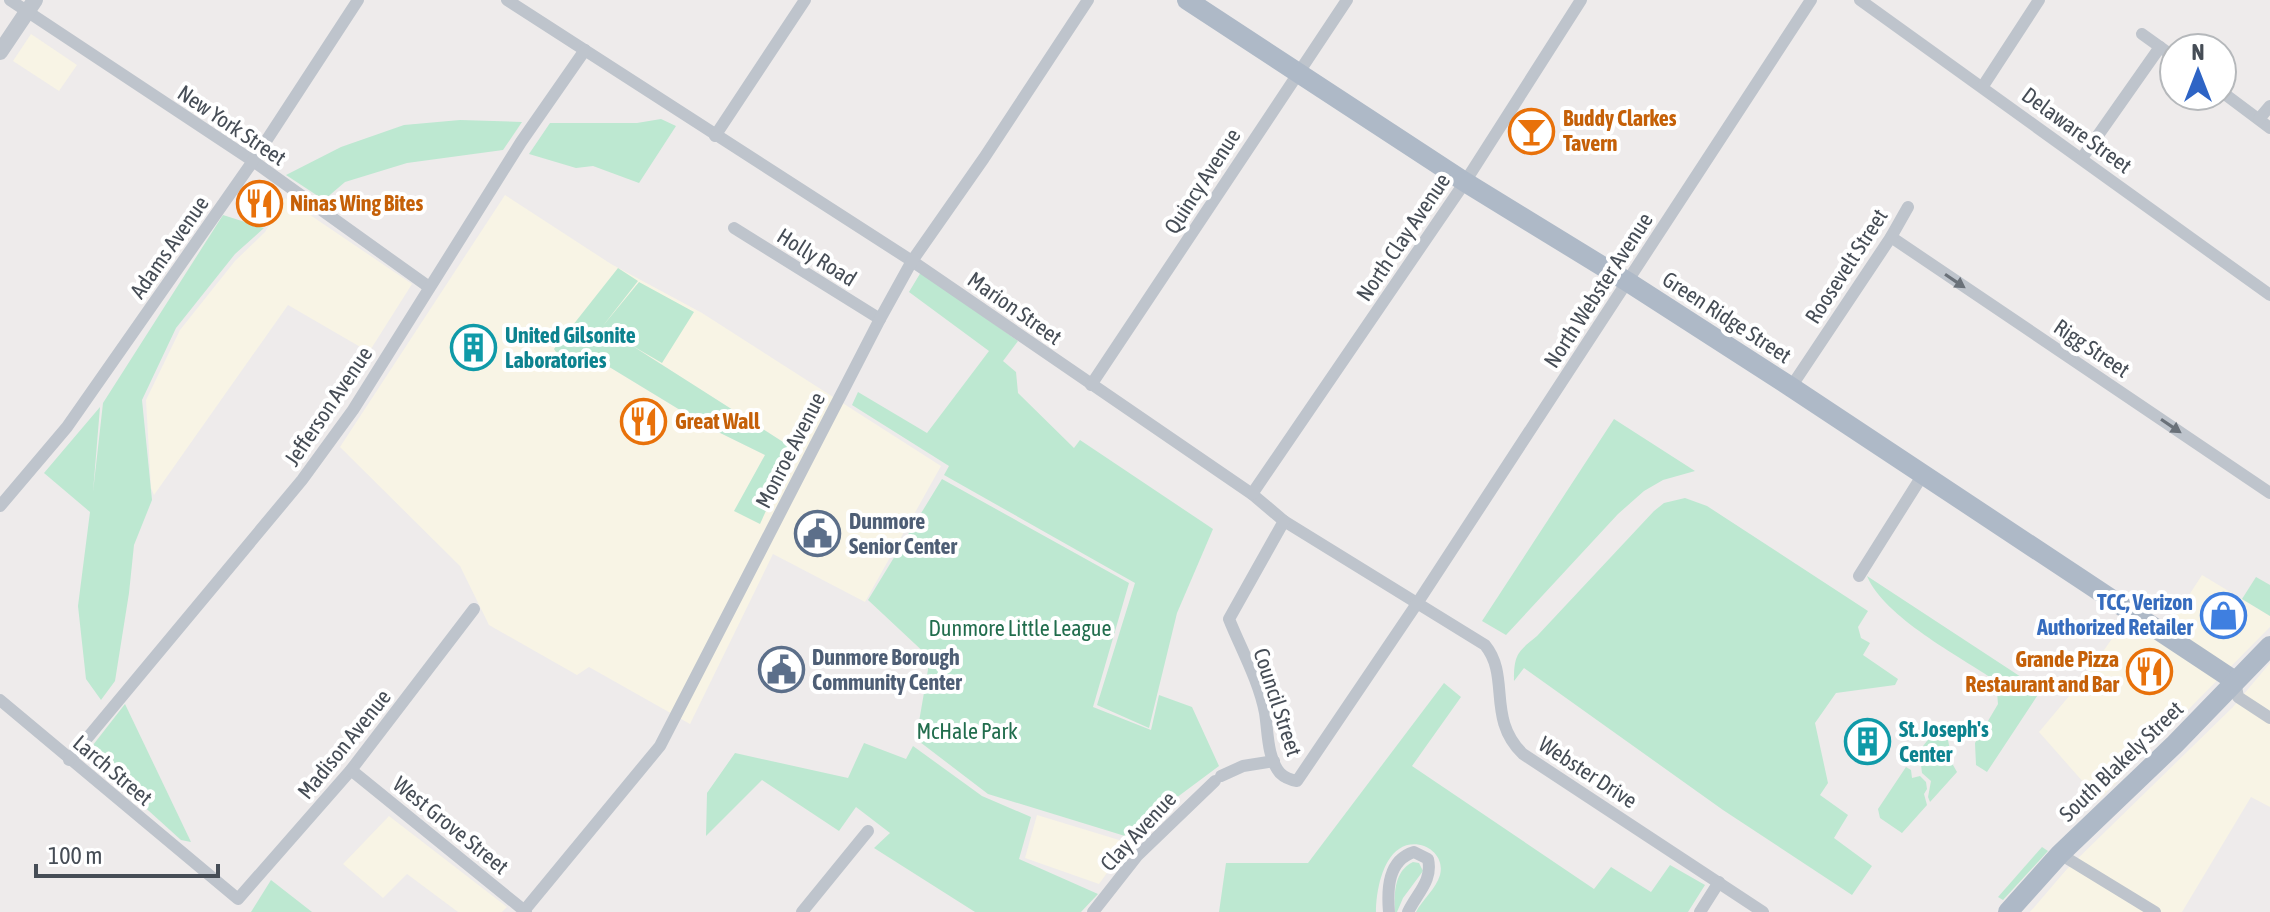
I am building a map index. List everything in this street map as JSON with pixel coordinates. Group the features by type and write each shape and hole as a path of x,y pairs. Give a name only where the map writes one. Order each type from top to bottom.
{"main road":[{"name":"Green Ridge Street","path":"1187,0 1465,182 1791,387 2235,681"},
{"name":"South Blakely Street","path":"2008,912 2060,854 2175,744 2270,646"}],"street":[{"name":"New York Street","path":"10,0 32,6 429,287"},
{"name":"Adams Avenue","path":"0,506 67,427 253,161 358,0"},
{"name":"Marion Street","path":"507,0 522,4 585,50 715,136 912,261 1252,494 1284,521 1485,645 1493,656"},
{"path":"715,136 805,0"},
{"name":"Monroe Avenue","path":"524,912 660,746 912,261 1088,0"},
{"name":"Quincy Avenue","path":"1091,385 1347,0"},
{"name":"North Clay Avenue","path":"1252,494 1465,182 1581,0"},
{"name":"North Webster Avenue","path":"1418,602 1811,0"},
{"name":"Delaware Street","path":"1860,0 2270,295"},
{"path":"1983,86 2039,0"},
{"path":"0,52 32,6"},
{"path":"2142,34 2158,46"},
{"name":"Jefferson Avenue","path":"69,760 302,480 357,405 521,142 585,50"},
{"path":"2082,158 2158,50"},
{"path":"2238,104 2265,123 2270,106"},
{"name":"Roosevelt Street","path":"1791,387 1908,207"},
{"name":"Holly Road","path":"734,228 880,319"},
{"name":"Rigg Street","path":"1891,237 2270,493"},
{"path":"1859,576 1922,476"},
{"name":"Council Street","path":"1284,521 1229,619 1264,710 1274,761 1280,773 1290,780 1297,781 1301,777 1418,602"},
{"name":"Madison Avenue","path":"238,899 351,770 474,609"},
{"name":"Webster Drive","path":"1493,656 1501,718 1512,743 1523,754 1763,912"},
{"path":"2235,681 2238,697 2270,718"},
{"name":"Larch Street","path":"0,700 238,899"},
{"name":"Clay Avenue","path":"1093,912 1137,856 1218,778 1243,766 1274,761"},
{"name":"West Grove Street","path":"351,770 524,912"},
{"path":"802,912 868,831"},
{"path":"1389,912 1391,877 1397,861 1414,852 1428,859 1429,878 1408,912"},
{"path":"2060,854 2155,912"},
{"path":"1700,912 1719,882"}],"shaded area":[{"path":"31,34 77,65 59,91 13,61"},
{"path":"505,195 611,264 702,313 941,466 865,602 773,554 690,724 589,667 577,675 489,625 460,566 340,447","holes":["637,281 601,326 794,449 735,511 765,455 708,427 611,368 554,349 582,316"]},
{"path":"285,198 412,284 369,352 288,305 154,495 151,488 146,400 180,330 235,261 265,232"},
{"path":"2202,575 2270,616 2270,627 2099,800 2039,732 2085,677 2135,606 2169,626"},
{"path":"2270,663 2270,807 2251,797 2182,912 2030,912 2067,869 2233,707"},
{"path":"1037,815 1129,843 1099,884 1025,858"},
{"path":"389,816 507,907 502,912 458,912 407,874 383,898 343,864"}],"green space":[{"path":"661,119 676,126 639,183 593,166 576,168 529,154 550,123 637,123"},
{"path":"460,120 522,122 503,150 407,163 345,182 324,200 286,175 341,147 404,125"},
{"path":"223,215 264,228 235,254 176,328 142,400 152,500 134,545 115,681 101,700 86,679 78,606 90,512 44,473 100,407 93,492 103,403"},
{"path":"618,268 638,281 602,327 639,282 694,312 662,363 631,345 794,449 760,524 734,511 765,455 708,427 611,368 596,361 560,358 554,349"},
{"path":"921,272 1018,341 1003,361 1016,372 1018,393 1074,448 1080,440 1213,529 1177,613 1149,728 1097,705 1135,583 944,475 949,466 852,405 858,392 927,433 989,351 909,292"},
{"path":"1614,419 1695,471 1663,480 1644,491 1618,514 1506,635 1482,621"},
{"name":"Dunmore Little League","path":"942,479 1129,583 1093,707 1151,730 1159,695 1192,707 1219,766 1125,836 988,794 916,739 930,658 868,600"},
{"path":"1685,498 1707,506 1868,611 1858,627 1861,638 1870,643 1863,655 1898,679 1895,685 1836,693 1815,723 1828,783 1820,795 1848,815 1834,838 1872,866 1852,895 1723,810 1524,668 1514,681 1516,660 1521,650 1654,511 1664,503"},
{"path":"1867,576 2041,690 1987,772 1976,765 1975,743 1998,704 1996,681 1906,621 1876,591"},
{"path":"2256,577 2270,585 2270,616 2242,599"},
{"path":"1444,683 1461,697 1412,766 1594,889 1611,867 1651,892 1670,865 1705,885 1688,912 1416,912 1435,885 1441,867 1435,853 1414,844 1399,849 1384,868 1376,912 1219,912 1226,863 1308,863"},
{"path":"125,704 191,842 181,840 86,754"},
{"path":"1934,732 1947,735 1957,772 1930,802 1931,781 1922,773 1921,765 1909,764"},
{"path":"864,743 906,759 913,746 982,796 1031,817 1019,859 1098,894 1081,912 975,912 874,848 890,833 856,807 839,831 762,780 706,836 707,793 735,753 848,778"},
{"path":"1906,767 1911,770 1912,778 1920,776 1926,782 1924,794 1927,805 1902,833 1880,818 1878,809"},
{"path":"2042,847 2048,851 2003,900 1998,897"},
{"path":"1413,862 1419,863 1423,871 1395,912 1399,877"},
{"path":"271,880 312,912 251,912"}],"place":[{"name":"Buddy Clarkes Tavern","path":"1532,131"},
{"name":"Ninas Wing Bites","path":"259,203"},
{"name":"United Gilsonite Laboratories","path":"474,348"},
{"name":"Great Wall","path":"644,421"},
{"name":"Dunmore Senior Center","path":"818,534"},
{"name":"TCC, Verizon Authorized Retailer","path":"2224,615"},
{"name":"Dunmore Borough Community Center","path":"781,670"},
{"name":"Grande Pizza Restaurant and Bar","path":"2150,672"},
{"name":"St. Joseph's Center","path":"1868,742"}],"park label":[{"name":"McHale Park","path":"967,731"}]}
